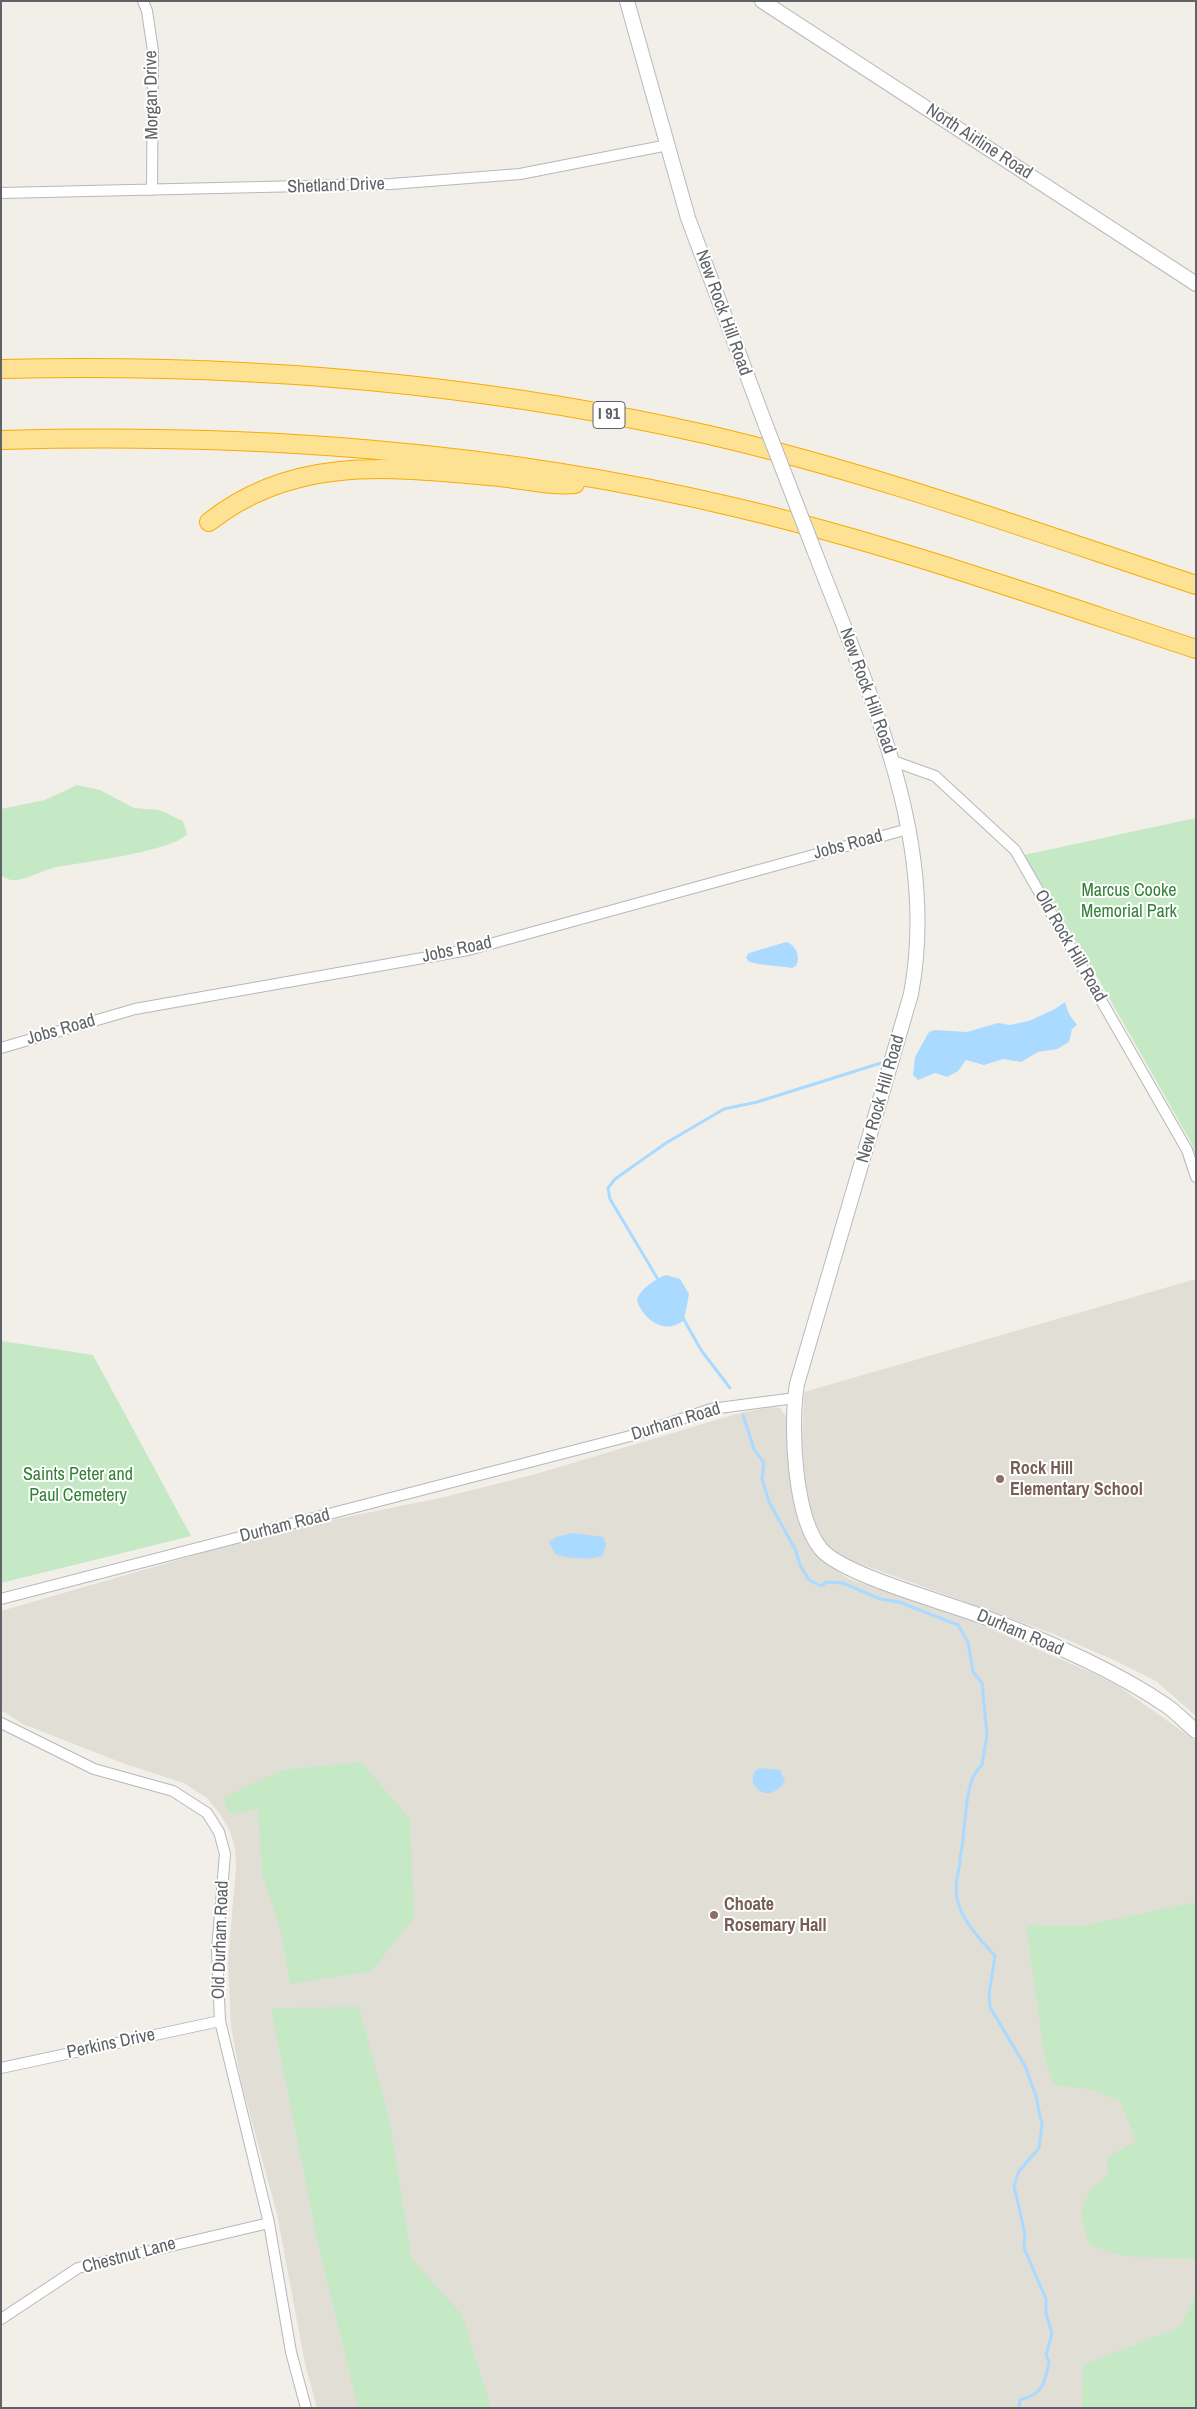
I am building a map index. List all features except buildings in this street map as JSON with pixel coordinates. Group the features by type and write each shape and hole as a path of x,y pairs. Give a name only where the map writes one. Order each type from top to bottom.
{"highway":[{"name":"I 91","path":"1,370 158,369 328,376 436,387 562,406 686,430 817,463 939,500 1196,585"},
{"path":"1,440 163,437 303,443 448,456 600,480 737,508 845,536 1196,648"},
{"path":"209,522 242,499 270,486 305,475 335,470 363,468 415,471 561,484 600,480"}],"main road":[{"name":"New Rock Hill Road","path":"627,1 702,257 893,761 908,829 917,923 917,953 911,994 805,1355 795,1398"},
{"name":"North Airline Road","path":"762,1 1196,284"},
{"name":"Durham Road","path":"795,1398 796,1458 801,1499 807,1528 822,1551 849,1569 984,1616 1046,1642 1110,1673 1168,1706 1196,1731"}],"street":[{"name":"Morgan Drive","path":"143,1 147,11 153,51 152,190"},
{"name":"Shetland Drive","path":"1,193 390,184 520,174 668,144"},
{"name":"Old Rock Hill Road","path":"893,761 935,776 1016,850 1187,1150 1196,1177"},
{"name":"Jobs Road","path":"1,1048 134,1009 468,950 908,829"},
{"name":"Durham Road","path":"1,1599 634,1435 711,1409 795,1398"},
{"name":"Old Durham Road","path":"1,1723 94,1769 173,1791 207,1813 219,1832 224,1854 218,1950 220,2021 268,2223 291,2352 306,2408"},
{"name":"Perkins Drive","path":"1,2068 220,2021"},
{"name":"Chestnut Lane","path":"1,2319 78,2268 268,2223"}],"shaded area":[{"name":"Rock Hill Elementary School","path":"1196,1279 1196,1716 1156,1681 1116,1661 1054,1634 830,1553 808,1520 802,1439 804,1392"},
{"name":"Choate Rosemary Hall","path":"771,1407 780,1408 788,1419 791,1488 798,1521 808,1541 830,1566 849,1579 958,1615 1088,1671 1118,1686 1196,1741 1196,2408 317,2408 305,2364 277,2214 241,2081 231,2027 228,1960 236,1869 235,1849 230,1831 208,1799 184,1783 125,1764 23,1724 1,1710 1,1611 209,1551 327,1521 440,1498 536,1474 736,1414"}],"green space":[{"path":"77,785 100,790 134,808 159,810 183,821 187,834 164,846 146,851 57,867 17,880 9,880 2,876 1,809 45,800"},
{"name":"Marcus Cooke Memorial Park","path":"1196,818 1196,1156 1191,1142 1095,973 1024,855"},
{"name":"Saints Peter and Paul Cemetery","path":"1,1341 93,1355 191,1536 1,1583"},
{"path":"361,1762 410,1819 414,1917 372,1971 290,1984 280,1927 262,1873 258,1809 229,1814 223,1798 282,1770"},
{"path":"1196,1902 1196,2259 1122,2256 1089,2245 1081,2212 1092,2187 1108,2176 1107,2157 1137,2141 1119,2100 1089,2089 1055,2085 1045,2060 1026,1925 1082,1926"},
{"path":"359,2007 389,2118 412,2259 462,2315 491,2408 358,2408 319,2248 271,2008"},
{"path":"1196,2293 1196,2408 1082,2408 1083,2365 1180,2327"}],"water":[{"path":"786,942 795,949 798,955 796,966 792,968 751,962 746,957 749,953"},
{"path":"1065,1002 1069,1014 1077,1025 1072,1029 1069,1042 1057,1049 1038,1052 1021,1062 1003,1059 984,1065 966,1060 958,1071 947,1077 935,1073 918,1080 913,1075 915,1057 929,1032 935,1030 967,1032 998,1023 1010,1025 1029,1021 1055,1009"},
{"path":"666,1275 680,1279 689,1294 684,1320 677,1325 663,1326 656,1324 640,1308 637,1301 644,1289"},
{"path":"573,1533 603,1537 606,1544 603,1555 593,1558 579,1558 555,1554 549,1542 556,1537"},
{"path":"760,1768 780,1770 785,1781 770,1793 763,1792 754,1784 753,1778 755,1772"}],"waterway":[{"path":"659,1281 610,1199 608,1188 615,1179 666,1143 724,1109 757,1102 881,1063"},
{"path":"683,1318 701,1350 730,1388"},
{"path":"743,1415 754,1449 764,1463 762,1479 769,1502 795,1549 800,1565 809,1580 821,1586 827,1582 843,1583 880,1599 899,1602 958,1625 968,1642 973,1672 982,1683 987,1735 982,1765 971,1783 968,1795 956,1883 957,1897 963,1916 995,1956 989,1994 990,2007 1025,2066 1036,2096 1042,2125 1039,2148 1019,2171 1014,2186 1025,2234 1024,2248 1046,2299 1046,2314 1052,2333 1046,2355 1049,2362 1042,2387 1034,2394 1020,2400 1019,2408"}],"place":[{"name":"Rock Hill Elementary School","path":"1000,1479"},
{"name":"Choate Rosemary Hall","path":"714,1915"}]}
